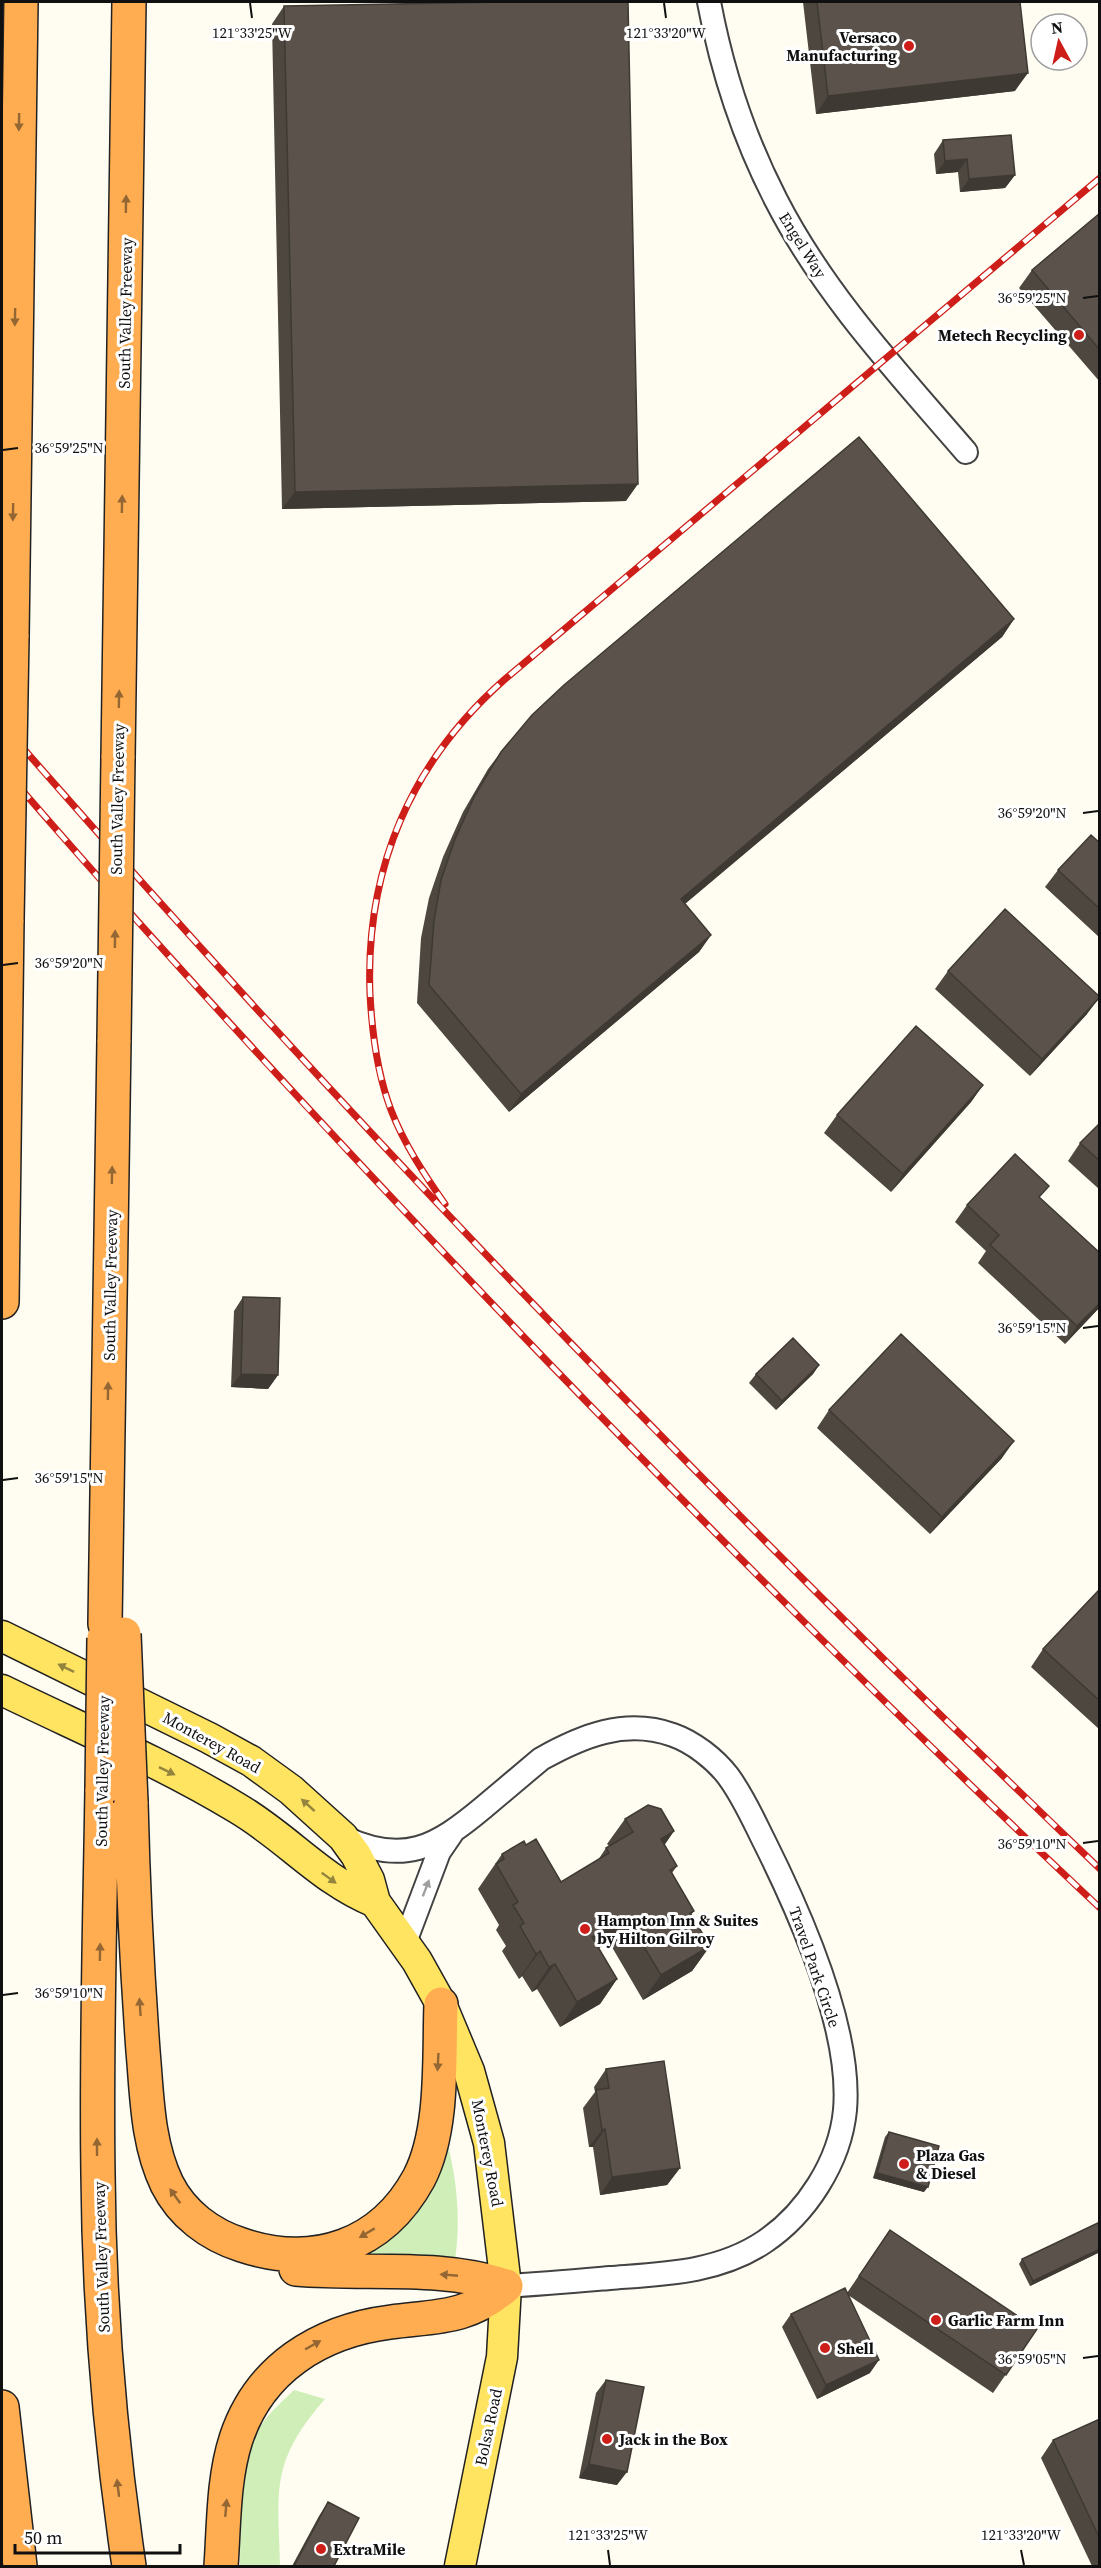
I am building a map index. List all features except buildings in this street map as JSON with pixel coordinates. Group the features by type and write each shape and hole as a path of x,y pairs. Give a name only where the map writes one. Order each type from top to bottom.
{"highway":[{"path":"2,1302 21,2"},
{"name":"South Valley Freeway","path":"129,2 107,1449 114,1629 102,1789 97,2129 99,2223 111,2418 129,2566"},
{"path":"2,405 15,363"},
{"path":"114,1629 130,1746 136,1948 153,2143 159,2166 169,2187 202,2226 233,2249 276,2266 322,2271 444,2274 488,2280 506,2286"},
{"path":"202,2226 224,2239 249,2248 276,2254 307,2256 349,2244 387,2219 413,2188 429,2150 436,2108 441,2004"},
{"path":"221,2566 228,2482 235,2441 253,2400 278,2370 306,2349 336,2334 372,2325 435,2318 464,2312 479,2306 506,2286"},
{"path":"2,2407 20,2566"}],"main road":[{"name":"Monterey Road","path":"2,1636 188,1727 251,1761 291,1790 342,1837 356,1855 369,1880 375,1902 405,1942 441,2004 461,2049 484,2121 494,2169 506,2286"},
{"name":"Monterey Road","path":"2,1690 216,1796 279,1836 333,1882 375,1902"},
{"name":"Bolsa Road","path":"460,2566 502,2357 506,2286"}],"street":[{"name":"Engel Way","path":"710,2 722,63 733,98 776,202 838,297 966,452"},
{"name":"Travel Park Circle","path":"342,1837 369,1848 392,1851 425,1845 452,1833 541,1759 586,1736 616,1728 647,1728 675,1735 705,1753 727,1775 746,1805 789,1892 826,1991 839,2038 846,2076 845,2112 837,2147 824,2175 808,2200 785,2226 762,2243 729,2259 694,2270 506,2286"},
{"name":"Travel Park Circle","path":"405,1942 440,1852 452,1833"}],"green space":[{"path":"447,2141 457,2200 458,2230 455,2260 349,2257"},
{"path":"294,2390 325,2399 294,2441 281,2477 278,2516 280,2566 240,2566 240,2510 248,2454 264,2421"}],"railway":[{"path":"445,1204 408,1147 391,1110 376,1053 370,994 371,948 376,904 386,861 400,821 419,782 443,746 471,712 504,680 1100,178"},
{"path":"2,724 267,1020 538,1309 816,1592 1100,1869"},
{"path":"2,767 270,1067 545,1359 819,1637 1100,1908"}],"place":[{"name":"Versaco Manufacturing","path":"909,46"},
{"name":"Metech Recycling","path":"1079,335"},
{"name":"Hampton Inn & Suites by Hilton Gilroy","path":"585,1929"},
{"name":"Plaza Gas & Diesel","path":"904,2164"},
{"name":"Garlic Farm Inn","path":"936,2320"},
{"name":"Shell","path":"825,2348"},
{"name":"Jack in the Box","path":"607,2439"},
{"name":"ExtraMile","path":"321,2549"}]}
